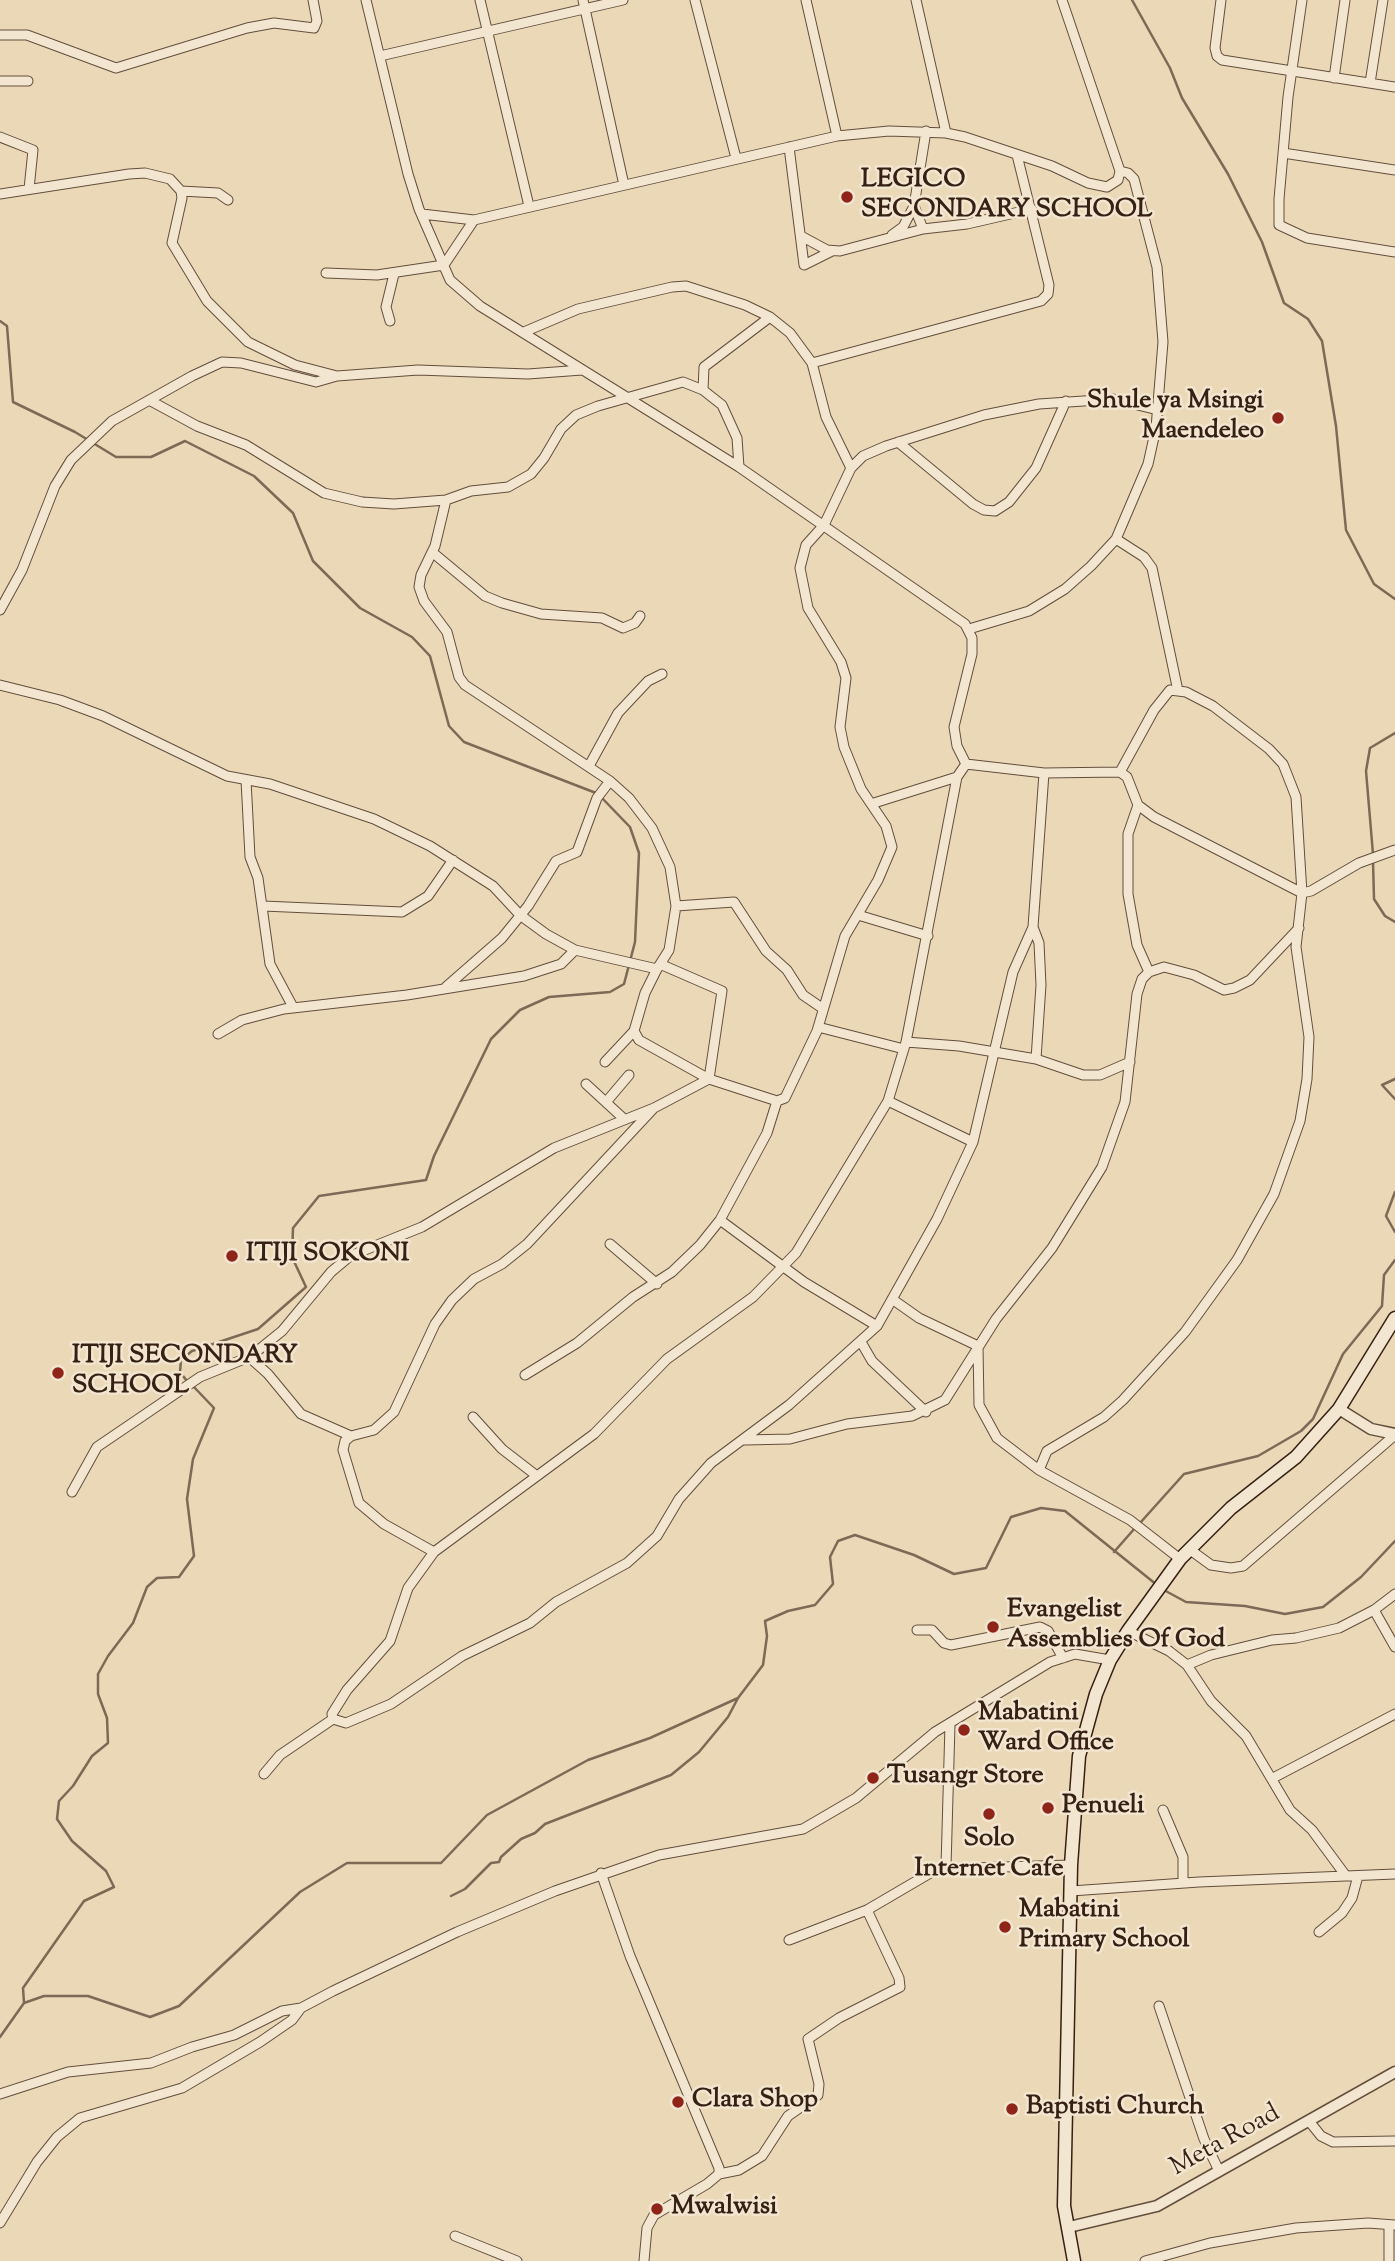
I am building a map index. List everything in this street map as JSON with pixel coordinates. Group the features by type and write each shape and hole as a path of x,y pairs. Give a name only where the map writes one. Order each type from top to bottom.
{"main road":[{"path":"1074,2261 1064,2206 1070,1891 1079,1756 1090,1712 1110,1660 1180,1559 1241,1499 1296,1457 1339,1409 1395,1318"}],"street":[{"path":"0,35 27,35 116,68 247,28 274,23 314,29 317,21 313,0"},
{"path":"366,0 408,174 450,280 461,292 739,467 969,629 972,654 954,727 957,746 966,764"},
{"path":"480,0 529,206"},
{"path":"380,57 488,33 584,4 623,0"},
{"path":"695,0 736,158"},
{"path":"806,0 837,136"},
{"path":"916,0 946,133"},
{"path":"422,214 474,220 837,136 889,131 946,133 992,144 1101,187 1113,185 1120,171 1062,0"},
{"path":"1221,0 1215,48 1217,57 1229,62 1395,87"},
{"path":"1302,0 1283,152 1278,217 1285,230 1307,238 1395,252"},
{"path":"1334,78 1345,0"},
{"path":"1370,83 1383,0"},
{"path":"584,4 624,185"},
{"path":"0,81 28,81"},
{"path":"884,240 903,227 914,206 926,131"},
{"path":"0,137 33,149 29,189"},
{"path":"789,147 804,265 832,251 923,229 967,224 1032,209"},
{"path":"1283,152 1395,170"},
{"path":"812,363 1041,301 1048,294 1049,285 1017,155"},
{"path":"969,629 1005,620 1047,601 1091,566 1116,539 1148,464 1158,410 1163,342 1157,267 1134,179 1128,173 1120,171"},
{"path":"0,194 145,173 170,179 181,191 218,193 228,200"},
{"path":"181,191 172,243 222,320 262,351 295,365 337,376"},
{"path":"914,206 923,229"},
{"path":"326,273 394,274 444,265 474,220"},
{"path":"801,236 832,251"},
{"path":"390,321 386,307 394,274"},
{"path":"524,332 578,309 642,292 686,286 718,295 770,317 790,333 812,363 826,417 851,468"},
{"path":"703,390 704,367 770,317"},
{"path":"0,610 22,570 55,486 82,447 95,433 149,400 222,362 241,363 316,382 337,376 418,370 528,374 582,370"},
{"path":"149,400 197,426 253,448 324,493 377,504 446,500 471,491 508,487 519,481 544,458 561,429 576,415 683,382 703,390 727,414 737,438 739,467"},
{"path":"634,1031 639,1040 709,1079 777,1101 785,1098 806,1060 845,936 891,852 886,826 874,803 861,789 841,734 847,689 845,671 808,608 801,582 801,555 824,525 851,468 863,456 898,442 984,415 1066,401 1113,400 1158,410"},
{"path":"898,442 973,504 984,510 995,510 1009,502 1036,468 1066,401"},
{"path":"446,500 432,552 418,587 427,608 447,632 459,677 489,703 589,766 607,785 629,798 652,828 670,867 676,906 669,950 658,966 636,1018 634,1031 605,1062"},
{"path":"1116,539 1144,557 1152,568 1178,691"},
{"path":"432,552 485,596 520,608 541,614 602,618 623,628 635,623 640,616"},
{"path":"589,766 618,713 648,681 662,674"},
{"path":"0,685 60,700 103,716 226,776 270,784 315,801 353,811 453,860 493,886 520,915 575,950 658,966 722,990 709,1079"},
{"path":"1039,1470 1046,1451 1104,1417 1123,1400 1185,1332 1237,1260 1274,1194 1300,1121 1307,1079 1309,1037 1296,947 1301,893 1296,797 1283,764 1234,720 1197,697 1170,691 1164,696 1120,772"},
{"path":"966,764 1044,773 1120,772 1127,777 1138,805 1154,817 1301,893 1311,891 1359,863 1394,850"},
{"path":"333,1719 332,1714 348,1690 390,1641 408,1588 434,1552 594,1434 667,1359 753,1297 785,1266 888,1101 905,1045 957,777 966,764"},
{"path":"333,1719 346,1723 391,1704 462,1656 530,1623 556,1602 626,1563 657,1536 679,1499 697,1478 877,1326 937,1219 974,1142 1013,972 1033,927 1044,773"},
{"path":"874,803 957,777"},
{"path":"246,780 250,857 263,906 270,964 293,1007"},
{"path":"445,988 486,953 520,915 556,861 577,852 597,798 607,785"},
{"path":"1138,805 1128,834 1128,894 1137,945 1149,972"},
{"path":"263,906 402,912 428,896 453,860"},
{"path":"676,906 734,902 766,951 787,970 803,995 822,1008"},
{"path":"858,915 928,936"},
{"path":"1033,927 1039,943 1041,985 1037,1059"},
{"path":"745,1440 790,1439 834,1426 926,1412 945,1400 978,1346 1052,1248 1102,1167 1125,1102 1137,993 1149,972 1164,967 1194,975 1224,990 1234,988 1250,980 1299,928"},
{"path":"218,1034 242,1020 293,1007 524,976 561,964 575,950"},
{"path":"818,1027 905,1045 950,1045 1037,1059 1083,1074 1100,1075 1130,1062"},
{"path":"607,1101 629,1074"},
{"path":"72,1492 97,1447 200,1377 248,1357 282,1331 342,1262 422,1227 535,1158 623,1118 654,1108 709,1079"},
{"path":"586,1084 623,1118"},
{"path":"525,1375 541,1362 568,1350 634,1297 657,1284 700,1245 720,1220 767,1133 777,1101"},
{"path":"888,1101 974,1142"},
{"path":"434,1552 384,1524 359,1503 343,1450 345,1441 351,1436 374,1430 394,1412 438,1318 452,1300 474,1279 502,1264 527,1244 654,1108"},
{"path":"720,1220 804,1282 877,1326"},
{"path":"610,1244 657,1284"},
{"path":"892,1299 919,1318 978,1346"},
{"path":"861,1342 879,1368 926,1412"},
{"path":"978,1346 982,1414 997,1438 1039,1470 1130,1520 1180,1559"},
{"path":"248,1357 268,1374 287,1401 301,1414 351,1436"},
{"path":"1339,1409 1371,1429 1395,1434"},
{"path":"473,1417 502,1449 537,1476"},
{"path":"1189,1549 1211,1565 1231,1568 1243,1566 1395,1434"},
{"path":"1187,1665 1212,1655 1339,1628 1374,1611 1395,1594"},
{"path":"1374,1611 1395,1647"},
{"path":"917,1630 932,1630 944,1643 951,1645 1040,1627 1048,1632 1063,1658"},
{"path":"1128,1632 1169,1651 1187,1665 1211,1701 1236,1723 1273,1778 1290,1810 1312,1830 1346,1876"},
{"path":"0,2094 68,2072 140,2066 166,2059 192,2046 234,2035 282,2011 300,2008 446,1937 601,1873 659,1855 803,1829 856,1798 920,1742 1050,1662 1075,1654 1110,1660"},
{"path":"1273,1778 1395,1714"},
{"path":"264,1774 280,1755 333,1719"},
{"path":"946,1867 950,1724"},
{"path":"1163,1810 1183,1857 1183,1882"},
{"path":"789,1940 867,1910 918,1878 946,1867 1001,1869 1071,1865"},
{"path":"601,1873 630,1955 710,2142 719,2174"},
{"path":"1070,1891 1183,1882 1395,1874"},
{"path":"1319,1933 1342,1913 1352,1898 1358,1876"},
{"path":"645,2261 647,2228 654,2215 719,2174 739,2170 762,2156 788,2116 818,2095 819,2084 808,2039 839,2018 900,1987 899,1978 867,1910"},
{"path":"1159,2006 1204,2139 1219,2171"},
{"path":"0,2223 27,2176 68,2126 96,2112 143,2102 182,2088 292,2020 300,2008"},
{"name":"Meta Road","path":"1069,2227 1157,2206 1395,2072"},
{"path":"1309,2121 1321,2136 1333,2142 1395,2141"},
{"path":"1145,2261 1252,2234 1322,2225 1392,2225 1389,2261"},
{"path":"455,2236 517,2261"}],"waterway":[{"path":"1132,0 1170,68 1182,98 1228,174 1262,242 1284,303 1308,319 1322,341 1336,426 1346,530 1374,584 1395,599"},
{"path":"0,321 7,326 13,402 75,432 116,457 151,457 185,441 254,476 293,513 313,561 360,608 412,637 430,656 449,726 464,742 596,793"},
{"path":"1373,854 1366,771 1370,748 1395,733"},
{"path":"187,1381 180,1372 181,1360 192,1351 258,1329 306,1287 292,1257 293,1228 319,1196 426,1180 434,1156 491,1039 520,1010 549,997 610,992 624,984 635,942 639,853 630,827 601,797"},
{"path":"1373,861 1374,899 1385,916 1395,922"},
{"path":"1395,1079 1382,1085 1395,1099"},
{"path":"1395,1192 1386,1216 1395,1232"},
{"path":"1140,1523 1184,1474 1258,1456 1301,1431 1313,1419 1343,1354 1382,1306 1384,1275 1395,1260"},
{"path":"0,2037 24,2003 23,1988 84,1901 114,1887 106,1871 72,1841 57,1819 59,1801 73,1786 92,1756 108,1743 107,1718 98,1694 98,1674 133,1623 147,1587 157,1578 179,1577 194,1556 187,1499 193,1459 214,1408 192,1385"},
{"path":"24,2003 44,1996 88,1996 150,2017 179,2006 300,1892 347,1863 441,1863 487,1815 588,1760 650,1738 738,1698 763,1665 767,1636 765,1621 788,1611 815,1605 833,1584 830,1557 838,1541 855,1535 914,1555 954,1574 986,1568 1011,1517 1041,1508 1065,1511 1157,1585"},
{"path":"1114,1552 1135,1528"},
{"path":"1162,1589 1186,1602 1245,1606 1285,1614 1323,1607 1361,1577 1395,1541"},
{"path":"451,1896 465,1889 491,1863 499,1862 521,1839 535,1833 545,1824 671,1775 699,1752 728,1717 738,1698"}],"place":[{"name":"LEGICO SECONDARY SCHOOL","path":"847,197"},
{"name":"Shule ya Msingi Maendeleo","path":"1278,418"},
{"name":"ITIJI SOKONI","path":"232,1256"},
{"name":"ITIJI SECONDARY SCHOOL","path":"58,1373"},
{"name":"Evangelist Assemblies Of God","path":"993,1627"},
{"name":"Mabatini Ward Office","path":"964,1730"},
{"name":"Tusangr Store","path":"873,1778"},
{"name":"Penueli","path":"1048,1808"},
{"name":"Solo Internet Cafe","path":"989,1814"},
{"name":"Mabatini Primary School","path":"1005,1927"},
{"name":"Clara Shop","path":"678,2102"},
{"name":"Baptisti Church","path":"1012,2109"},
{"name":"Mwalwisi","path":"657,2209"}]}
